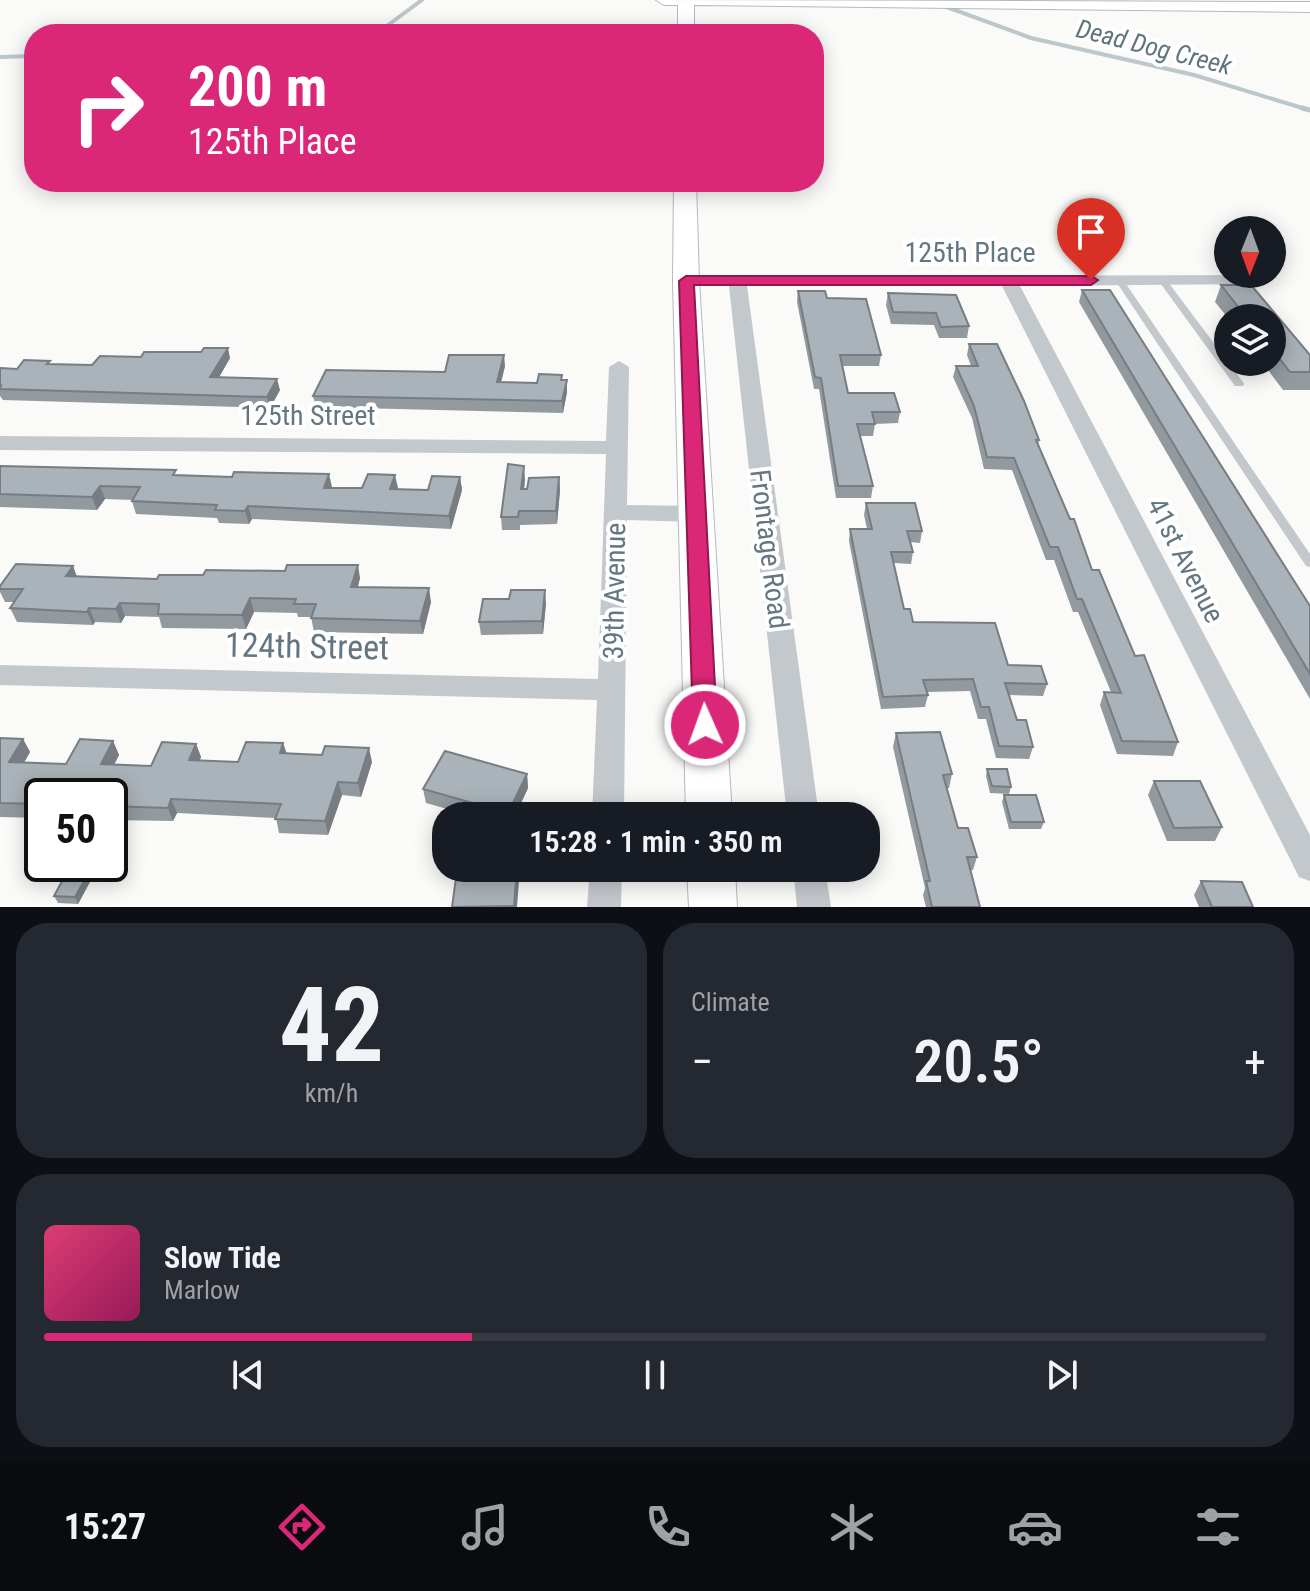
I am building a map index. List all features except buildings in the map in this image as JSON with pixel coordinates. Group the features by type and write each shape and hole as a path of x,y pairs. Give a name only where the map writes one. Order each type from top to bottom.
{"main road":[{"path":"664,0 1310,7"},
{"path":"686,0 686,24"},
{"path":"685,192 686,281 708,802"},
{"path":"712,882 713,907"}],"street":[{"name":"41st Avenue","path":"1008,280 1310,867"},
{"name":"125th Place","path":"686,281 1214,280"},
{"name":"Frontage Road","path":"737,281 801,802"},
{"name":"39th Avenue","path":"608,802 619,367"},
{"name":"125th Street","path":"0,443 616,448"},
{"path":"615,512 697,514"},
{"name":"124th Street","path":"0,675 612,690"},
{"path":"604,907 605,882"},
{"path":"811,882 814,907"}],"lane":[{"path":"1119,280 1310,563"},
{"path":"1162,280 1239,384"}],"waterway":[{"name":"Dead Dog Creek","path":"390,24 422,0"},
{"name":"Dead Dog Creek","path":"944,6 1031,38 1194,75 1304,109"},
{"name":"Dead Dog Creek","path":"0,57 24,56"},
{"name":"Dead Dog Creek","path":"1304,109 1310,110"},
{"name":"Dead Dog Creek","path":"1304,109 1309,110"}],"route":[{"path":"705,725 686,281 1091,280"}]}
